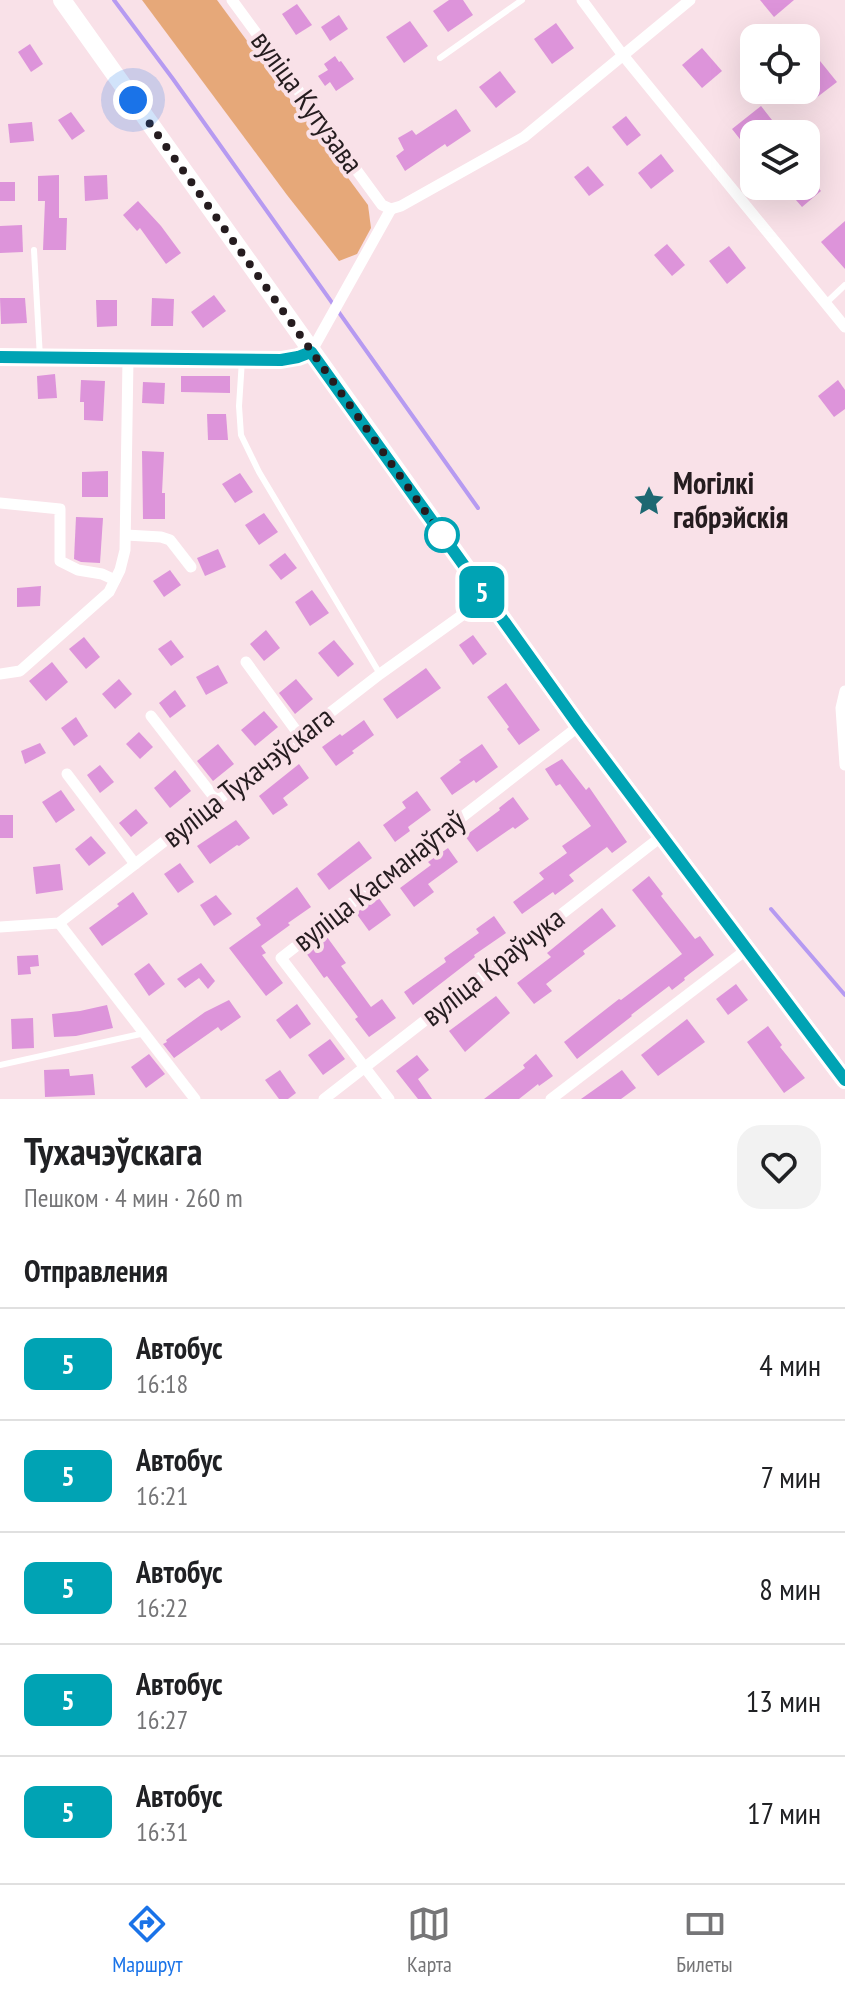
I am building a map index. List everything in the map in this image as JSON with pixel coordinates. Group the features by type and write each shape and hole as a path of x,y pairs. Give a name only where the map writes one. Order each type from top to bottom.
{"main road":[{"path":"62,0 486,598 845,1080"}],"street":[{"name":"вуліца Кутузава","path":"232,0 386,207"},
{"path":"582,0 622,54 845,327"},
{"path":"0,357 281,360 311,352 386,207 401,206 524,137 690,0"},
{"path":"0,674 20,671 109,592 120,570 126,535 128,359"},
{"path":"0,503 60,509 60,561 78,570 102,574 115,580"},
{"path":"126,535 170,540 191,567"},
{"name":"вуліца Тухачэўскага","path":"59,923 380,674 486,598"},
{"path":"246,662 300,736"},
{"path":"845,691 841,708 845,765"},
{"path":"151,716 217,801"},
{"name":"вуліца Касманаўтаў","path":"389,1099 281,958 579,726"},
{"path":"67,774 135,864"},
{"name":"вуліца Краўчука","path":"324,1099 662,836"},
{"path":"0,927 59,923 195,1099"},
{"path":"551,1099 746,950"}],"lane":[{"path":"440,58 522,0"},
{"path":"34,250 40,358"},
{"path":"826,303 845,285"},
{"path":"242,360 241,435 259,472 380,674"},
{"path":"0,1065 145,1033"}],"shaded area":[{"path":"142,0 217,0 368,205 371,228 357,254 339,261"}],"building":[{"path":"449,0 463,0 473,15 448,32 433,11"},
{"path":"760,0 794,0 774,17"},
{"path":"297,4 312,25 296,35 282,14"},
{"path":"339,15 348,29 330,41 321,27"},
{"path":"410,21 428,46 404,63 386,37"},
{"path":"556,23 574,48 552,64 534,39"},
{"path":"30,44 43,64 31,72 18,52"},
{"path":"702,48 722,71 702,88 682,65"},
{"path":"335,56 354,79 336,91 330,82 325,86 318,76 328,70 324,64"},
{"path":"820,61 837,82 820,95"},
{"path":"500,71 516,92 496,108 479,87"},
{"path":"761,106 772,120 743,120"},
{"path":"456,109 471,131 405,171 396,156 404,150 398,138 412,130 416,135"},
{"path":"71,112 85,131 72,140 58,120"},
{"path":"626,116 641,135 627,146 612,127"},
{"path":"32,122 34,141 10,143 8,124"},
{"path":"740,123 740,139 732,129"},
{"path":"661,154 674,171 651,189 638,173"},
{"path":"588,166 604,185 589,196 574,177"},
{"path":"59,175 59,218 67,218 66,250 43,250 45,201 38,201 38,176"},
{"path":"107,175 108,199 85,201 84,176"},
{"path":"0,182 15,182 15,201 0,201"},
{"path":"796,200 810,200 802,207"},
{"path":"138,201 181,253 166,264 140,228 137,231 123,215"},
{"path":"845,221 845,269 821,242"},
{"path":"22,225 23,252 0,253 0,226"},
{"path":"667,244 685,265 672,276 654,255"},
{"path":"729,246 746,268 727,284 709,261"},
{"path":"214,295 226,311 203,328 191,312"},
{"path":"0,298 25,298 27,323 1,324"},
{"path":"152,298 174,299 173,326 151,326"},
{"path":"96,300 117,300 117,326 97,327"},
{"path":"55,374 57,398 38,399 37,376"},
{"path":"181,376 230,376 230,393 181,392"},
{"path":"81,380 105,381 103,421 84,420 84,402 80,402"},
{"path":"838,380 845,390 845,409 834,417 818,396"},
{"path":"143,382 165,383 164,404 142,403"},
{"path":"207,414 226,414 228,440 208,440"},
{"path":"142,451 164,452 162,493 165,493 165,519 143,519"},
{"path":"108,471 108,497 82,497 82,472"},
{"path":"240,473 253,492 235,503 222,484"},
{"path":"264,513 278,532 259,545 245,525"},
{"path":"76,517 103,518 100,563 74,559"},
{"path":"218,549 226,567 205,576 197,558"},
{"path":"285,553 297,568 281,580 269,565"},
{"path":"170,570 181,585 164,597 153,581"},
{"path":"41,586 40,606 17,607 17,588"},
{"path":"312,590 329,613 310,626 295,602"},
{"path":"266,630 280,648 264,661 250,644"},
{"path":"473,635 487,654 473,665 459,645"},
{"path":"84,637 100,657 86,669 69,649"},
{"path":"171,640 184,657 171,666 158,649"},
{"path":"334,640 354,664 338,677 318,653"},
{"path":"52,662 68,682 46,701 29,681"},
{"path":"218,665 228,683 206,695 196,677"},
{"path":"426,668 441,688 397,719 383,699"},
{"path":"119,679 132,694 115,709 102,694"},
{"path":"296,679 313,699 295,714 279,693"},
{"path":"506,683 540,730 519,745 487,697"},
{"path":"175,690 186,706 170,718 159,703"},
{"path":"264,711 278,727 255,746 241,730"},
{"path":"76,717 88,736 74,746 61,728"},
{"path":"364,720 374,735 336,766 322,747"},
{"path":"139,732 153,747 140,759 126,744"},
{"path":"40,743 46,753 25,764 21,751"},
{"path":"218,744 234,764 213,781 197,761"},
{"path":"482,744 498,767 452,795 440,778"},
{"path":"562,759 586,790 589,787 627,842 612,853 607,847 569,875 574,881 522,914 513,902 544,879 539,873 567,853 562,846 591,826 545,769"},
{"path":"299,764 309,778 283,798 288,805 273,815 259,796"},
{"path":"100,765 114,782 100,793 87,775"},
{"path":"175,770 191,791 170,808 154,788"},
{"path":"61,790 75,810 56,823 42,802"},
{"path":"417,791 431,810 408,827 410,831 395,842 383,825 406,808 402,802"},
{"path":"513,797 529,819 477,852 465,836"},
{"path":"136,809 148,823 131,837 119,823"},
{"path":"0,815 13,815 13,838 0,838"},
{"path":"236,820 250,838 210,864 197,846"},
{"path":"91,836 106,853 89,866 75,849"},
{"path":"359,841 372,858 329,890 317,874"},
{"path":"448,848 458,862 428,884 434,892 414,907 400,888"},
{"path":"180,863 194,882 178,893 164,874"},
{"path":"60,864 63,890 36,894 33,867"},
{"path":"649,876 695,939 700,936 714,955 672,990 669,986 577,1059 564,1042 682,954 632,890"},
{"path":"297,887 311,907 261,946 266,953 262,955 283,983 266,996 229,948 261,925 256,918"},
{"path":"133,892 148,914 102,946 89,928"},
{"path":"216,895 232,914 214,926 200,905"},
{"path":"378,897 391,915 369,931 356,913"},
{"path":"602,908 616,926 546,984 552,991 534,1004 517,983 551,957 547,953"},
{"path":"494,916 506,933 413,1005 404,992 446,962 444,958 479,933 476,929"},
{"path":"327,937 346,963 341,966 371,1007 382,999 396,1018 369,1037 355,1019 358,1017 306,953"},
{"path":"38,955 39,966 30,967 31,974 18,975 17,956"},
{"path":"149,963 165,984 149,996 134,974"},
{"path":"201,963 215,981 208,989 199,978 185,988 177,979"},
{"path":"736,984 748,1000 728,1015 716,999"},
{"path":"496,996 510,1013 465,1052 449,1031"},
{"path":"229,1000 241,1017 221,1031 218,1027 174,1058 163,1044 166,1040 205,1012"},
{"path":"297,1004 311,1024 290,1039 276,1020"},
{"path":"107,1005 113,1028 54,1037 52,1014"},
{"path":"33,1018 34,1048 12,1049 11,1019"},
{"path":"687,1019 705,1042 658,1076 641,1055"},
{"path":"768,1026 805,1078 784,1093 747,1042"},
{"path":"330,1039 345,1059 323,1075 308,1055"},
{"path":"149,1054 165,1074 146,1088 131,1067"},
{"path":"536,1054 553,1076 519,1099 484,1099 525,1068 523,1065"},
{"path":"417,1055 429,1070 418,1079 432,1099 418,1099 396,1071"},
{"path":"69,1069 70,1076 93,1074 95,1095 45,1097 44,1070"},
{"path":"280,1070 296,1093 288,1099 279,1099 265,1080"},
{"path":"622,1070 636,1088 621,1099 581,1099"}],"waterway":[{"path":"114,0 478,508"},
{"path":"771,909 845,995"}],"bus line":[{"name":"5","path":"0,357 281,360 311,352 579,726 845,1080"}],"place":[{"name":"Могілкі габрэйскія","path":"649,501"}],"route":[{"path":"133,100 442,535"}]}
